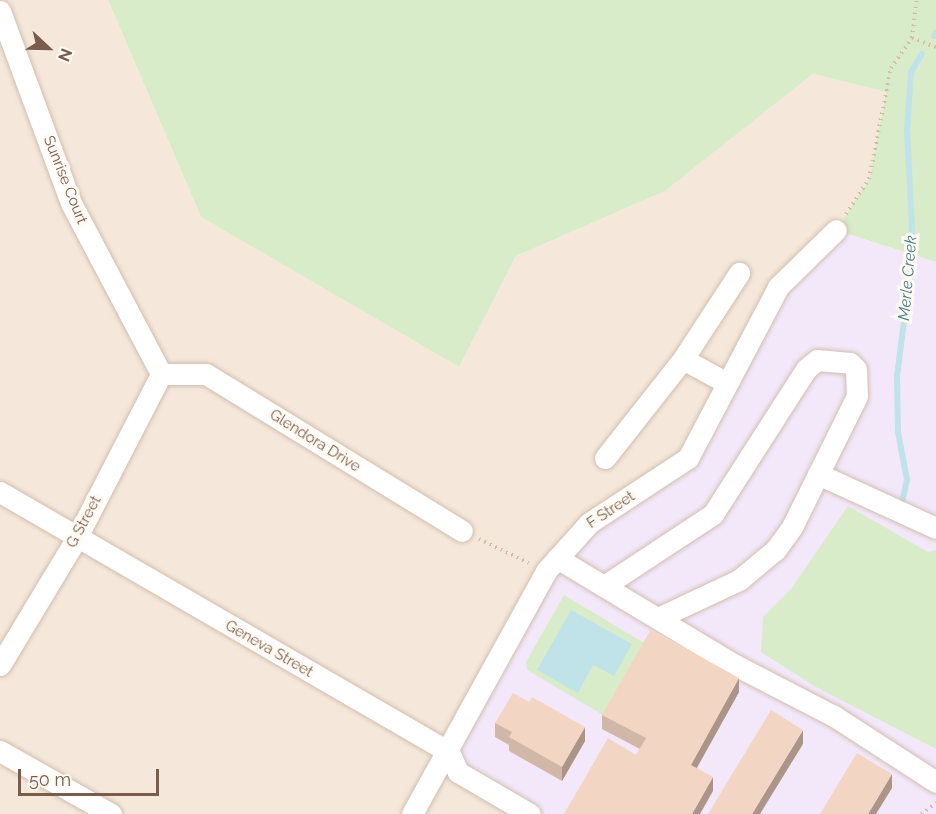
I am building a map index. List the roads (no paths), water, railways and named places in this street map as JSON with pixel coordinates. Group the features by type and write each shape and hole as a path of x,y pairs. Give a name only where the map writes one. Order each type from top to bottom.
{"street":[{"name":"Sunrise Court","path":"0,11 71,203 161,374"},
{"name":"F Street","path":"412,814 449,752 551,564 589,523 688,458 778,286 836,230"},
{"path":"605,458 683,359 739,273"},
{"path":"683,359 727,383"},
{"path":"604,586 713,514 746,471 806,369 817,360 840,359 856,369 856,396 818,474 775,550 739,580 658,618"},
{"name":"Glendora Drive","path":"161,374 206,374 462,531"},
{"name":"G Street","path":"0,665 76,539 161,374"},
{"path":"818,474 936,528"},
{"name":"Geneva Street","path":"0,492 76,539 449,752 458,772 529,813"},
{"path":"551,564 604,586 834,716 936,783"},
{"path":"0,751 111,814"}],"water":[{"path":"571,610 632,644 614,676 593,665 578,693 537,670"}],"waterway":[{"name":"Merle Creek","path":"902,503 907,480 898,432 897,376 913,251 907,130 911,72 922,54"}]}
